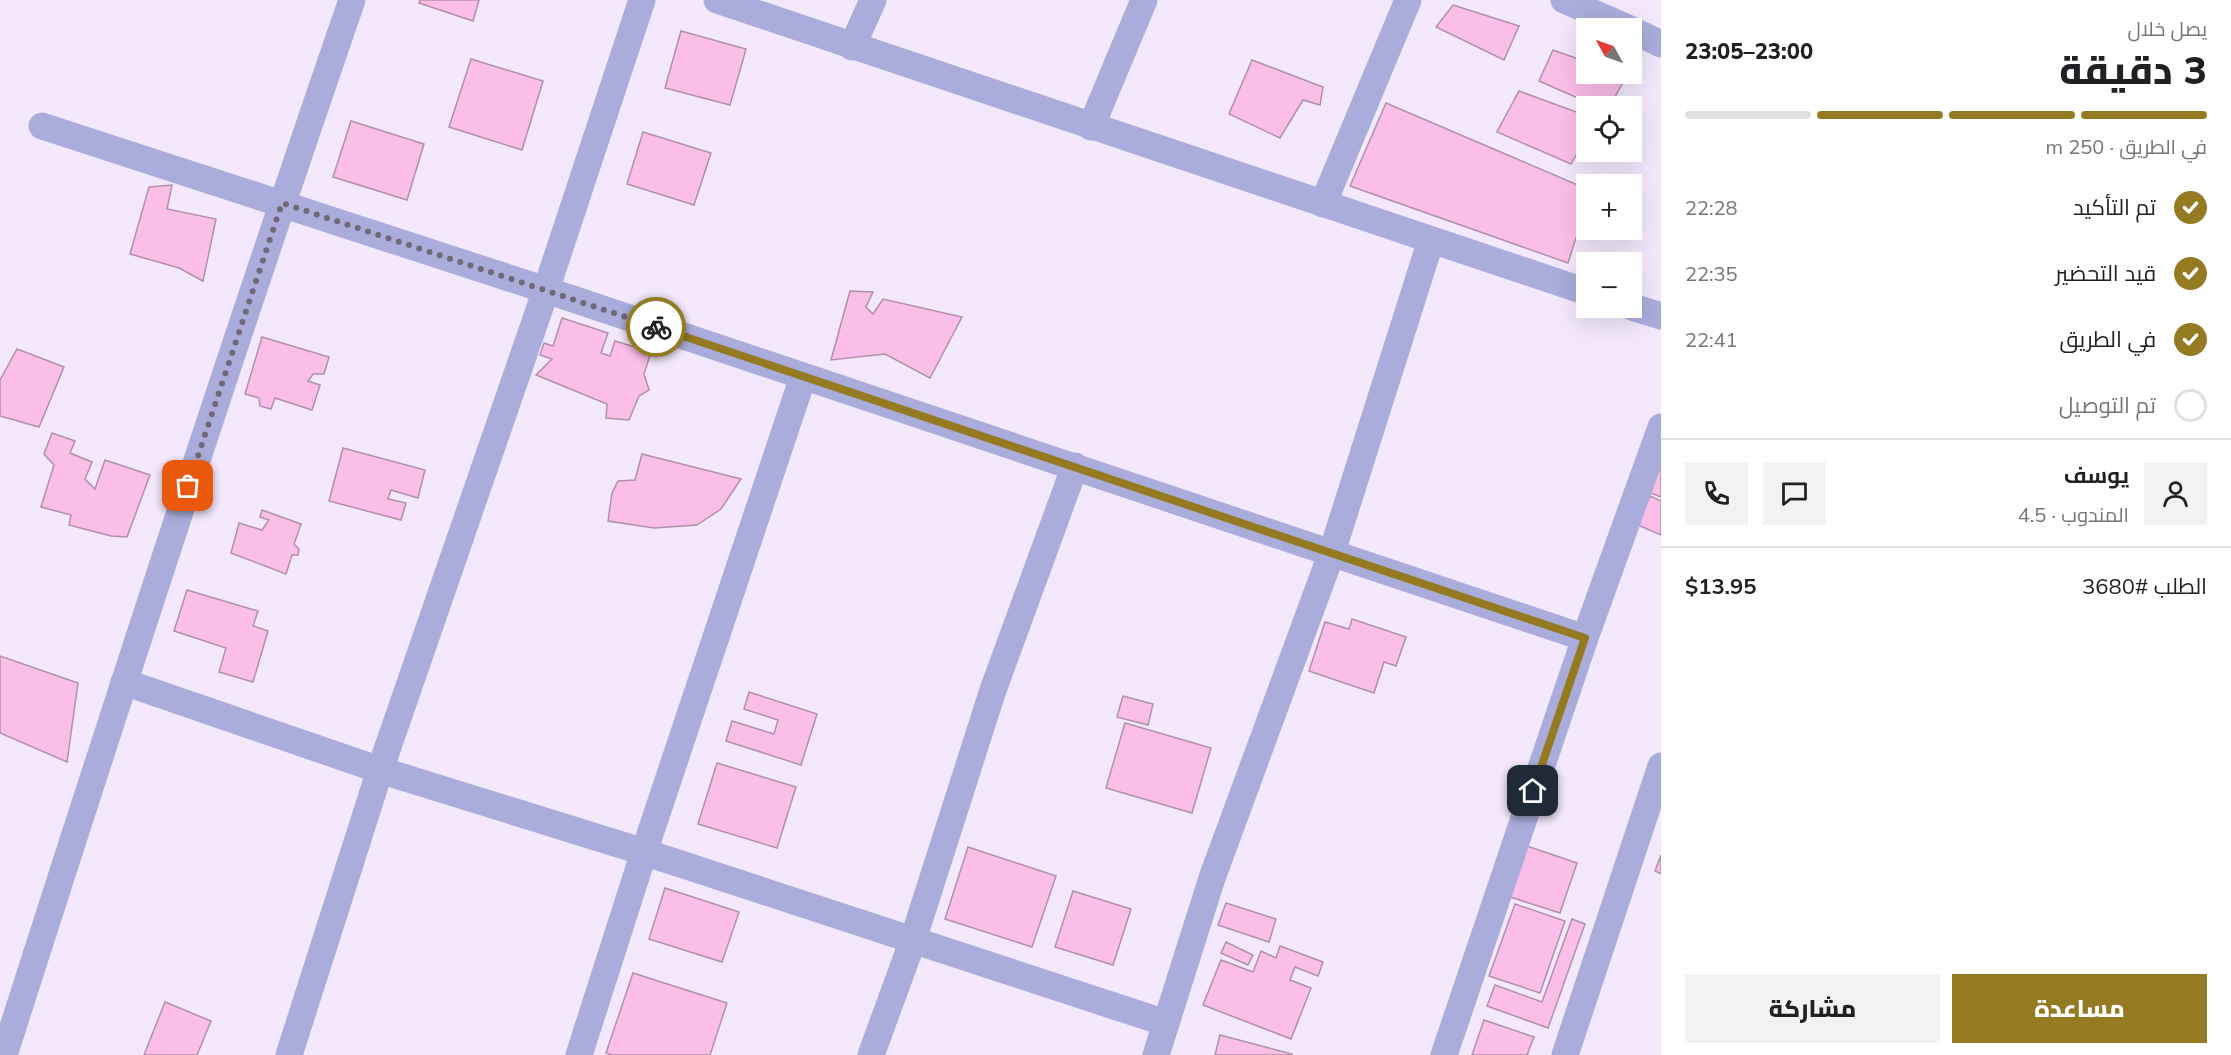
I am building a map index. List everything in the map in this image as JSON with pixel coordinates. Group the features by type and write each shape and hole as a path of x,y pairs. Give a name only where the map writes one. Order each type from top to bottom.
{"street":[{"path":"4,1055 282,203 352,0"},
{"path":"289,1055 380,770 546,290 642,0"},
{"path":"717,0 1576,288"},
{"path":"852,47 873,0"},
{"path":"1091,127 1144,0"},
{"path":"1323,204 1408,0"},
{"path":"1564,0 1605,18"},
{"path":"1642,35 1661,44"},
{"path":"42,126 546,290 1585,638"},
{"path":"1156,1055 1212,878 1332,552 1431,240"},
{"path":"1642,310 1661,316"},
{"path":"579,1055 644,852 803,377"},
{"path":"1444,1055 1585,638 1661,426"},
{"path":"871,1055 913,940 993,690 1075,466"},
{"path":"124,682 380,770 644,852 1166,1023"},
{"path":"1565,1055 1661,766"}],"building":[{"path":"420,0 479,0 473,21 419,3"},
{"path":"1453,5 1519,26 1504,60 1436,27"},
{"path":"681,31 746,49 730,105 665,88"},
{"path":"1553,50 1576,58 1576,84 1622,84 1616,96 1576,97 1539,81"},
{"path":"471,59 543,81 522,150 449,127"},
{"path":"1252,60 1323,87 1320,105 1303,100 1280,138 1229,114"},
{"path":"1519,91 1576,112 1576,155 1571,164 1497,132"},
{"path":"1386,103 1576,184 1576,238 1568,263 1350,186"},
{"path":"351,121 424,144 407,200 333,177"},
{"path":"643,132 711,153 694,205 627,184"},
{"path":"172,185 167,209 216,219 203,281 179,268 130,254 149,187"},
{"path":"850,291 873,292 866,307 873,314 883,299 962,317 930,378 885,354 831,360"},
{"path":"562,318 608,333 601,353 610,356 615,341 651,352 644,374 649,390 639,396 629,420 606,418 607,404 536,375 552,359 540,355 544,343 553,346"},
{"path":"262,337 329,357 324,374 313,374 308,381 320,385 312,410 275,398 271,409 260,406 259,398 245,394"},
{"path":"17,349 64,367 39,427 0,416 0,380"},
{"path":"52,433 75,441 70,453 92,462 85,479 95,489 105,460 150,475 127,537 111,536 69,525 71,515 41,507 54,465 44,454"},
{"path":"343,448 425,470 418,498 391,490 388,499 406,503 401,520 329,501"},
{"path":"642,454 741,479 721,509 697,525 654,528 608,521 612,493 618,481 635,480"},
{"path":"1661,459 1661,497 1648,492"},
{"path":"1650,496 1661,501 1661,535 1638,525"},
{"path":"262,510 301,524 294,544 299,549 298,555 292,555 286,574 231,553 239,523 262,530 269,520 260,517"},
{"path":"187,590 258,611 253,626 268,631 253,682 219,672 226,648 174,631"},
{"path":"1352,619 1406,637 1396,666 1384,662 1374,693 1309,671 1325,622 1349,629"},
{"path":"0,656 78,683 67,762 0,733"},
{"path":"749,692 817,714 801,765 726,741 732,721 774,734 778,720 744,709"},
{"path":"1123,696 1153,704 1148,725 1117,717"},
{"path":"1125,723 1211,748 1192,813 1106,788"},
{"path":"717,763 796,787 777,848 698,824"},
{"path":"1527,846 1577,863 1560,913 1510,897"},
{"path":"968,847 1056,876 1032,947 945,919"},
{"path":"1661,855 1661,874 1655,871"},
{"path":"665,888 739,912 722,962 649,939"},
{"path":"1073,891 1131,909 1113,965 1055,947"},
{"path":"1226,903 1276,919 1269,942 1218,925"},
{"path":"1515,904 1565,921 1540,993 1489,976"},
{"path":"1572,919 1585,924 1548,1028 1487,1006 1495,985 1542,1002"},
{"path":"1226,942 1253,955 1248,965 1221,953"},
{"path":"1280,946 1323,962 1318,976 1295,967 1290,980 1311,988 1291,1039 1203,1005 1221,960 1253,972 1261,951 1276,958"},
{"path":"633,973 727,1003 710,1055 612,1055 606,1053"},
{"path":"165,1002 211,1021 197,1055 144,1055"},
{"path":"1484,1020 1534,1037 1527,1055 1472,1055"},
{"path":"1220,1035 1292,1054 1292,1055 1215,1055"}],"way so far":[{"path":"188,486 282,203 656,327"}],"route":[{"path":"656,327 1585,638 1533,791"}]}
